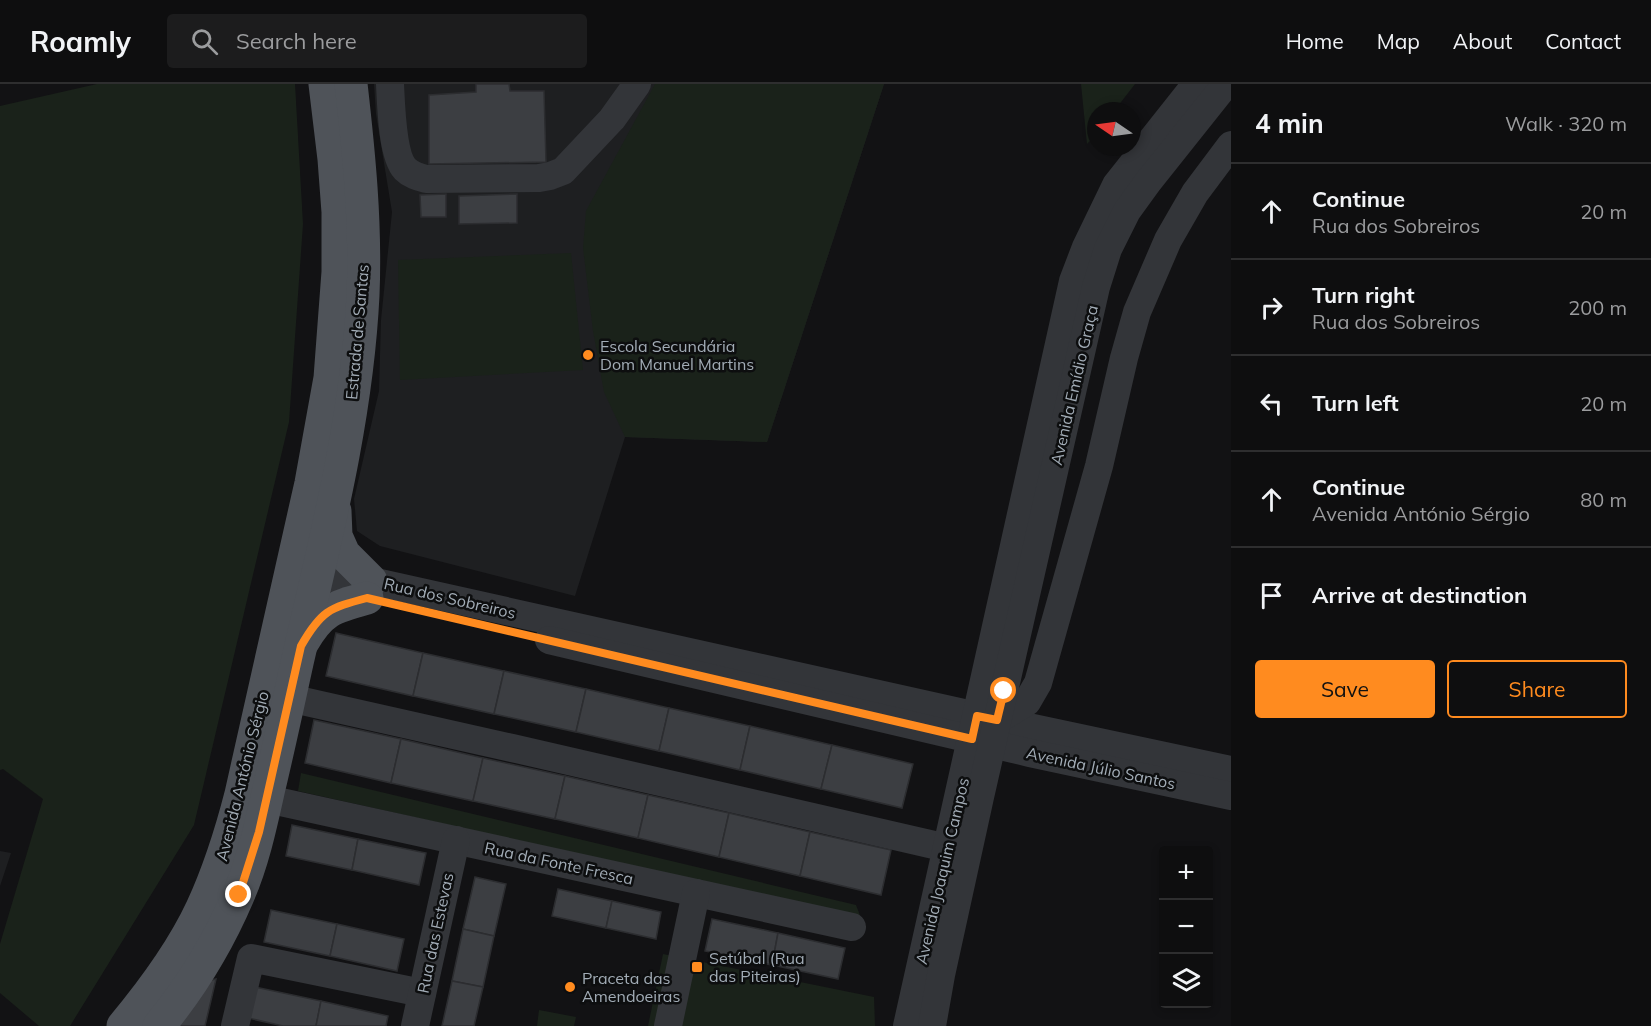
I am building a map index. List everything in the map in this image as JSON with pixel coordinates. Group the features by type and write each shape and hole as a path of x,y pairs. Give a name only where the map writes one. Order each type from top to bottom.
{"main road":[{"name":"Estrada de Santas","path":"303,575 320,436 330,378 338,272 338,212 325,84"},
{"name":"Estrada de Santas","path":"303,575 334,497 349,421 358,356 363,294 363,217 360,162 351,84"},
{"path":"301,646 312,627 323,615 369,589 344,554 336,536 334,497"},
{"name":"Avenida António Sérgio","path":"159,1026 180,999 213,948 239,895 259,832 301,646 303,575"},
{"name":"Avenida António Sérgio","path":"123,1026 162,976 184,941 202,909 217,873 231,834 303,575"}],"street":[{"path":"390,84 396,147 400,161 405,169 415,176 426,179 539,178 564,171 612,119 637,84"},
{"name":"Avenida Emídio Graça","path":"985,730 1074,281 1086,247 1116,185 1196,84"},
{"name":"Avenida Emídio Graça","path":"985,730 1096,287 1108,249 1127,211 1226,84"},
{"path":"985,730 1027,702 1038,683 1100,466 1137,312 1168,240 1195,193 1231,145"},
{"name":"Rua dos Sobreiros","path":"303,575 985,730"},
{"path":"289,698 947,848"},
{"name":"Avenida Júlio Santos","path":"985,730 1231,770"},
{"name":"Avenida Júlio Santos","path":"985,730 1231,796"},
{"name":"Avenida Joaquim Campos","path":"907,1026 947,848 985,730"},
{"name":"Avenida Joaquim Campos","path":"932,1026 985,730"},
{"name":"Rua da Fonte Fresca","path":"267,799 852,927"},
{"name":"Rua das Estevas","path":"415,1026 456,840"},
{"path":"668,1026 696,893"},
{"path":"235,1026 251,958 422,993"}],"shaded area":[{"path":"97,84 295,84 303,224 289,422 194,825 70,1026 39,1026 0,993 0,944 43,799 3,769 0,770 0,106"},
{"name":"Escola Secundária Dom Manuel Martins","path":"374,84 884,84 767,442 625,437 575,596 380,546 357,531 354,499 379,391 381,320 392,212 376,114"},
{"path":"655,84 884,84 767,442 625,437 604,392 593,331 583,248 586,211"},
{"path":"1081,84 1135,84 1121,102 1087,102 1087,144"},
{"path":"571,253 583,370 400,380 398,260"},
{"path":"301,773 856,905 861,918 298,791"},
{"path":"0,851 11,853 0,886"},
{"path":"663,954 874,997 875,1026 648,1026"},
{"path":"539,1010 576,1017 574,1026 537,1026"}],"building":[{"path":"476,84 509,84 510,91 544,91 546,162 429,164 429,95 476,92"},
{"path":"446,194 446,217 421,217 420,195"},
{"path":"517,194 517,223 459,224 459,196"},
{"path":"336,633 423,653 413,696 326,676"},
{"path":"423,653 504,671 494,714 413,696"},
{"path":"504,671 586,689 576,732 494,714"},
{"path":"586,689 669,708 659,751 576,732"},
{"path":"669,708 750,726 740,770 659,751"},
{"path":"314,720 401,739 391,783 305,763"},
{"path":"750,726 832,745 821,789 740,770"},
{"path":"401,739 483,758 473,801 391,783"},
{"path":"832,745 913,764 902,808 821,789"},
{"path":"483,758 565,776 555,819 473,801"},
{"path":"565,776 648,795 638,838 555,819"},
{"path":"648,795 729,813 719,857 638,838"},
{"path":"729,813 810,832 800,876 719,857"},
{"path":"292,825 358,839 352,870 286,856"},
{"path":"810,832 891,850 881,895 800,876"},
{"path":"358,839 426,853 419,885 352,870"},
{"path":"475,877 506,884 494,936 463,929"},
{"path":"558,889 612,901 606,928 552,916"},
{"path":"612,901 661,912 656,939 606,928"},
{"path":"271,910 337,924 330,956 264,942"},
{"path":"712,919 778,933 772,965 705,951"},
{"path":"337,924 404,939 397,971 330,956"},
{"path":"463,929 494,936 483,987 452,981"},
{"path":"778,933 845,948 838,979 772,965"},
{"path":"216,979 205,1026 167,1026 207,981"},
{"path":"452,981 483,987 474,1026 442,1026"},
{"path":"255,987 321,1001 316,1026 283,1026 248,1018"},
{"path":"321,1001 388,1016 386,1026 316,1026"}],"place":[{"name":"Escola Secundária Dom Manuel Martins","path":"588,355"},
{"name":"Setúbal (Rua das Piteiras)","path":"697,967"},
{"name":"Praceta das Amendoeiras","path":"570,987"}],"route":[{"path":"239,895 259,832 301,646 312,627 323,615 335,607 367,598 972,739 977,716 997,720 1004,691"}]}
